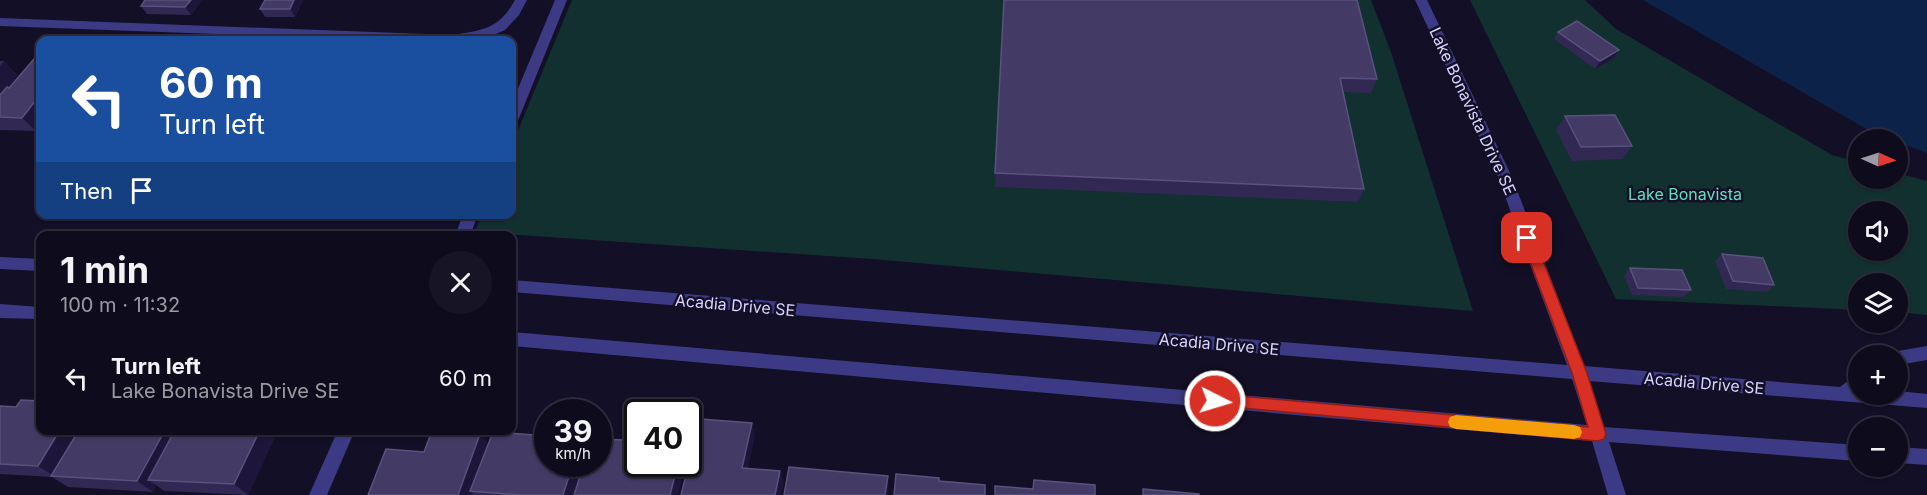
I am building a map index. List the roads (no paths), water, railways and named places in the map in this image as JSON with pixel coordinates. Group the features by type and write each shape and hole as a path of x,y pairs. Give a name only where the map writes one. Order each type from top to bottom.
{"street":[{"path":"469,36 497,31 515,13 521,0"},
{"path":"516,108 561,0"},
{"name":"Lake Bonavista Drive SE","path":"1421,0 1481,122 1505,178 1579,373 1617,495"},
{"path":"0,22 372,36"},
{"path":"0,263 36,264"},
{"name":"Acadia Drive SE","path":"516,286 1927,401"},
{"path":"0,311 36,313"},
{"path":"516,339 1598,434 1848,452"},
{"path":"1908,356 1927,353"},
{"path":"1843,394 1848,389"},
{"path":"318,495 344,435"},
{"path":"1908,456 1927,457"}],"water":[{"path":"1643,0 1927,0 1927,153 1908,146 1908,129 1866,129"}],"park label":[{"name":"Lake Bonavista","path":"1685,194"}]}
